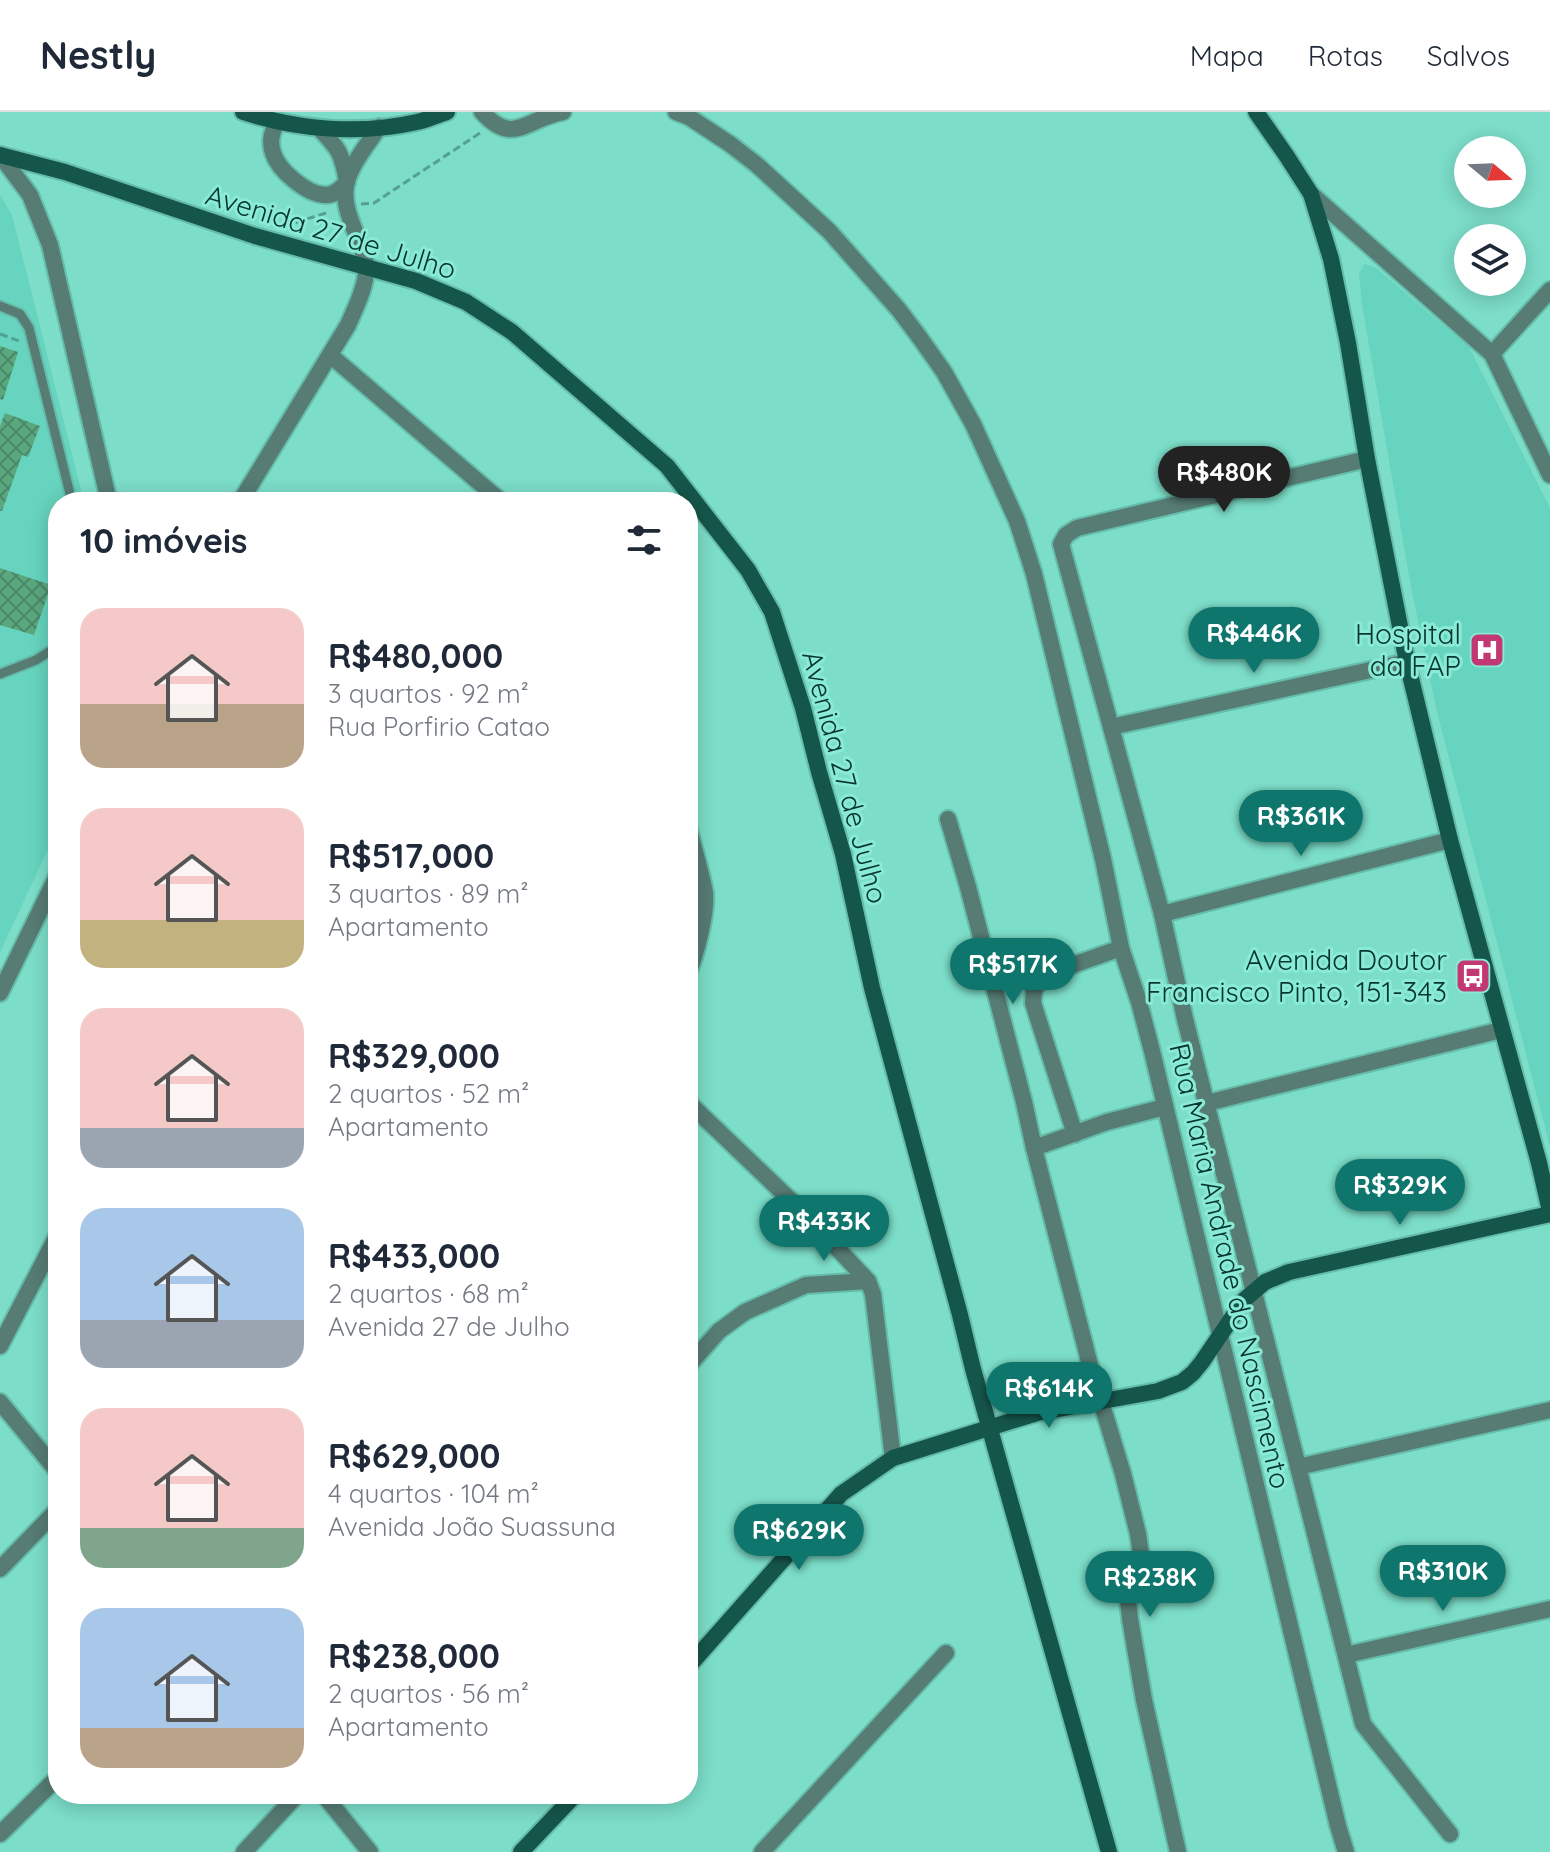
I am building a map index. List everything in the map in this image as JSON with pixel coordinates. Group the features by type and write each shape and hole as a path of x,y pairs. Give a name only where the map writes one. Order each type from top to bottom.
{"street":[{"path":"243,112 277,122 350,129 418,122 447,112"},
{"path":"488,118 513,130 563,112"},
{"name":"Rua Maria Andrade do Nascimento","path":"676,112 689,117 739,151 807,209 899,310 944,372 973,424 1017,521 1030,561 1103,859 1121,948 1139,1002 1165,1107 1308,1706 1346,1852"},
{"path":"698,1656 841,1494 893,1458 1037,1413 1158,1391 1182,1382 1193,1373 1230,1318 1256,1289 1289,1272 1550,1213 1482,950 1450,840 1407,662 1331,259 1311,194 1256,112"},
{"path":"277,122 271,135 273,154 285,173 304,187 327,195 340,191 347,182 357,159 379,127"},
{"path":"250,492 348,325 360,296 366,267 346,206 347,182 343,159 337,147 319,128"},
{"path":"0,155 30,195 50,245 107,492"},
{"name":"Avenida 27 de Julho","path":"0,155 65,172 255,236 416,281 466,302 512,332 667,466 687,492"},
{"path":"1311,194 1492,354 1550,475"},
{"path":"1492,354 1550,290"},
{"path":"330,355 490,492"},
{"name":"Rua Maria Andrade do Nascimento","path":"1367,459 1077,528 1066,535 1061,544 1162,914 1185,1019 1256,1289 1363,1724 1450,1834"},
{"name":"Avenida 27 de Julho","path":"698,506 748,570 772,612 803,708 843,854 872,988 990,1428 1109,1852"},
{"path":"1111,727 1407,662"},
{"path":"948,819 1100,1401 1141,1545 1141,1555 1130,1586 1130,1619 1144,1700 1178,1852"},
{"path":"1162,914 1450,840"},
{"path":"698,866 705,910 698,941"},
{"path":"0,993 48,895"},
{"path":"1075,1134 1033,1003 1034,991 1042,976 1121,948"},
{"path":"1207,1103 1501,1030"},
{"path":"1034,1148 1107,1122 1165,1107"},
{"path":"698,1112 804,1213 868,1281 873,1294 893,1458"},
{"path":"0,1346 48,1253"},
{"path":"698,1355 719,1331 745,1312 806,1285 868,1281"},
{"path":"0,1402 48,1460"},
{"path":"1298,1467 1550,1410"},
{"path":"0,1569 48,1519"},
{"path":"1346,1655 1550,1609"},
{"path":"762,1852 946,1653"},
{"path":"0,1834 48,1787"},
{"path":"244,1852 289,1804"},
{"path":"331,1804 370,1852"},
{"path":"521,1852 567,1804"}],"lane":[{"path":"0,306 20,314 29,328 70,492"},
{"path":"0,674 48,652"}],"path":[{"path":"285,226 346,206 374,203 488,118"}],"shaded area":[{"path":"0,195 12,215 81,492 48,492 48,849 0,952"},
{"name":"Hospital da FAP","path":"1364,264 1375,267 1469,347 1550,508 1550,1146 1437,712 1411,587 1362,305 1359,274"}],"building":[{"path":"0,346 18,352 3,400 0,399"},
{"path":"5,413 40,426 28,457 22,455 0,511 0,426"},
{"path":"0,568 48,584 48,594 34,635 0,625"}],"place":[{"name":"Hospital da FAP","path":"1487,650"},
{"name":"Avenida Doutor Francisco Pinto, 151-343","path":"1473,976"}]}
